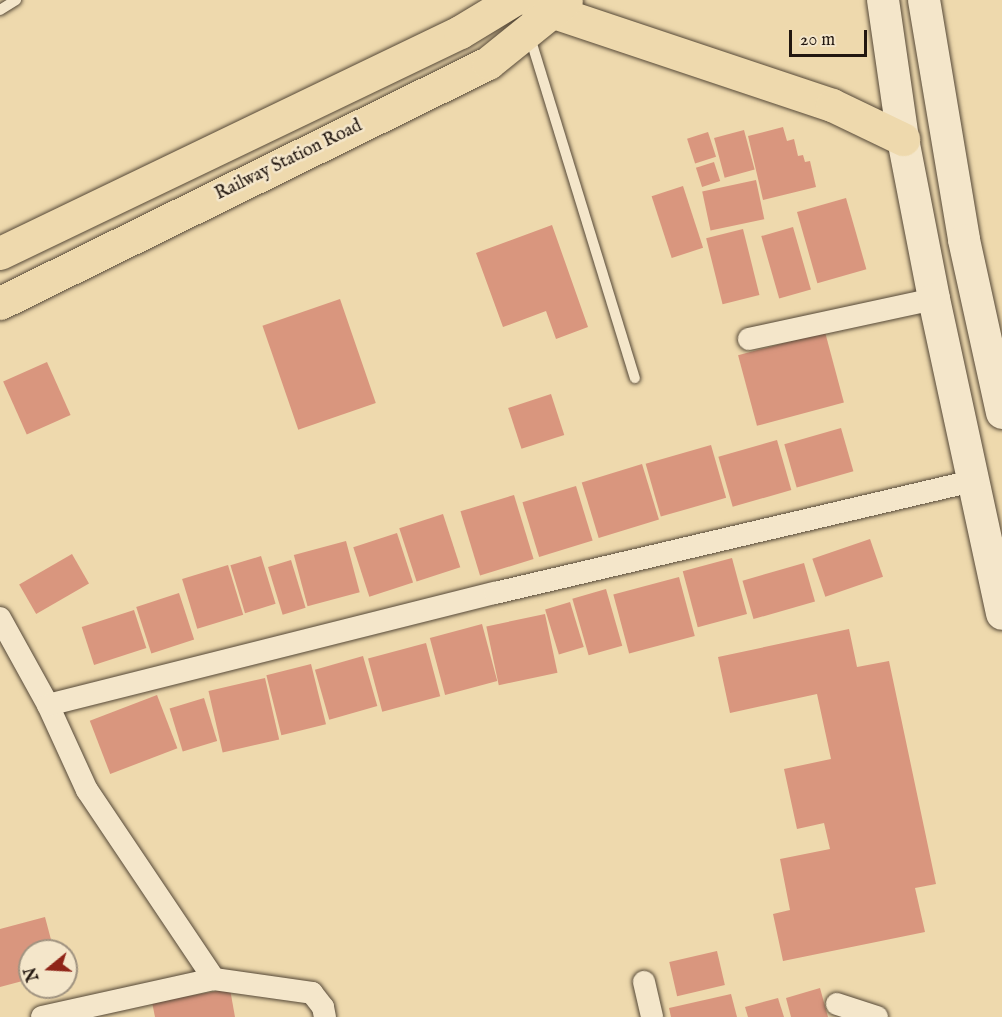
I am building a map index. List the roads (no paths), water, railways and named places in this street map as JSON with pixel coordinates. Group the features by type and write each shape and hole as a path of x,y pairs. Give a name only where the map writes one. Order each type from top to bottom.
{"highway":[{"path":"0,253 460,32 513,0"},
{"path":"520,0 559,6 832,105 903,138"},
{"name":"Railway Station Road","path":"0,303 488,63 529,34 559,6"}],"main road":[{"path":"883,0 903,138 934,299 1002,614"},
{"path":"924,0 964,240 1002,413"}],"street":[{"path":"748,339 934,299"},
{"path":"48,705 495,593 974,481"},
{"path":"0,618 48,705 87,790 214,979"},
{"path":"43,1017 214,979 312,993 323,1007 325,1017"},
{"path":"644,982 652,1017"},
{"path":"837,1004 877,1017"}],"lane":[{"path":"0,10 16,0"},
{"path":"529,34 635,378"}]}
